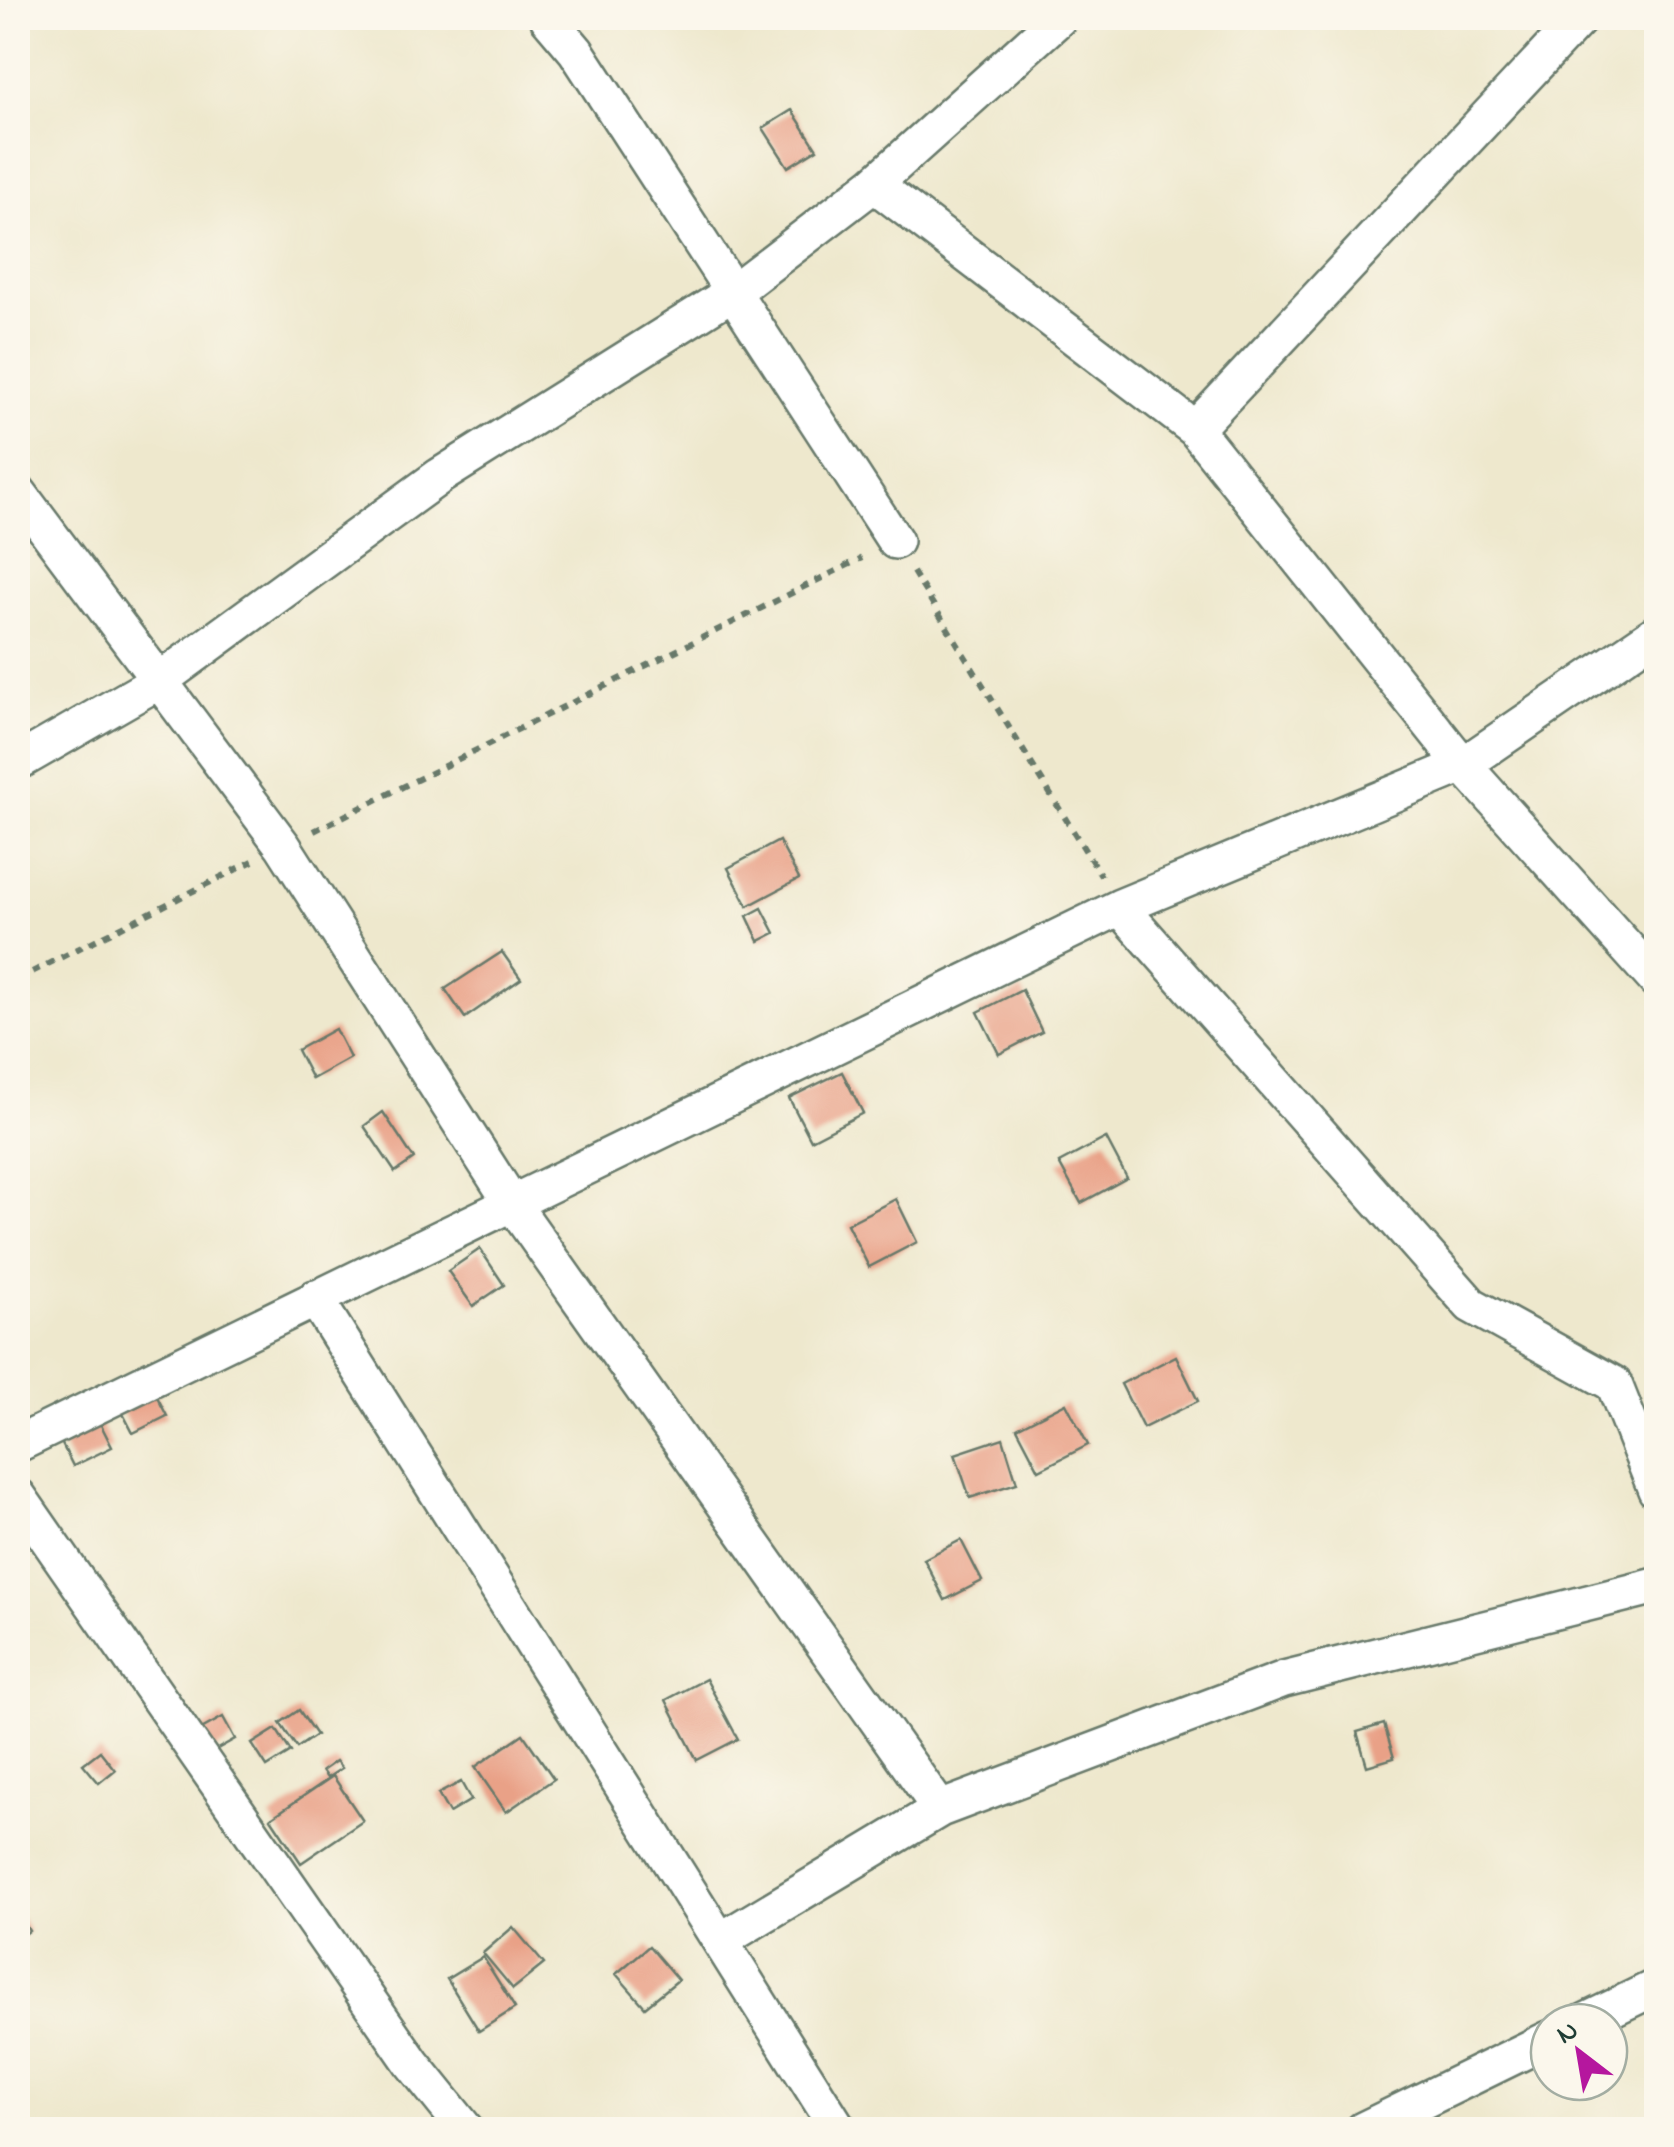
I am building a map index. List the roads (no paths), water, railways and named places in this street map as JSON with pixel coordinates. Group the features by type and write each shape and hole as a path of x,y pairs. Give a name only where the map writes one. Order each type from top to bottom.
{"street":[{"path":"548,18 576,52 895,541"},
{"path":"18,762 159,682 440,476 733,292 874,184 1059,18"},
{"path":"1195,430 1580,18"},
{"path":"874,184 1195,430 1464,765 1656,980"},
{"path":"18,492 283,846 511,1202 940,1809"},
{"path":"18,1444 1120,907 1464,765 1656,633"},
{"path":"1120,907 1471,1304 1614,1384 1656,1490"},
{"path":"315,1298 839,2130"},
{"path":"18,1496 412,2062 466,2130"},
{"path":"720,1942 940,1809 1284,1679 1656,1586"},
{"path":"1625,2002 1656,1987"},
{"path":"1364,2130 1529,2049"}]}
